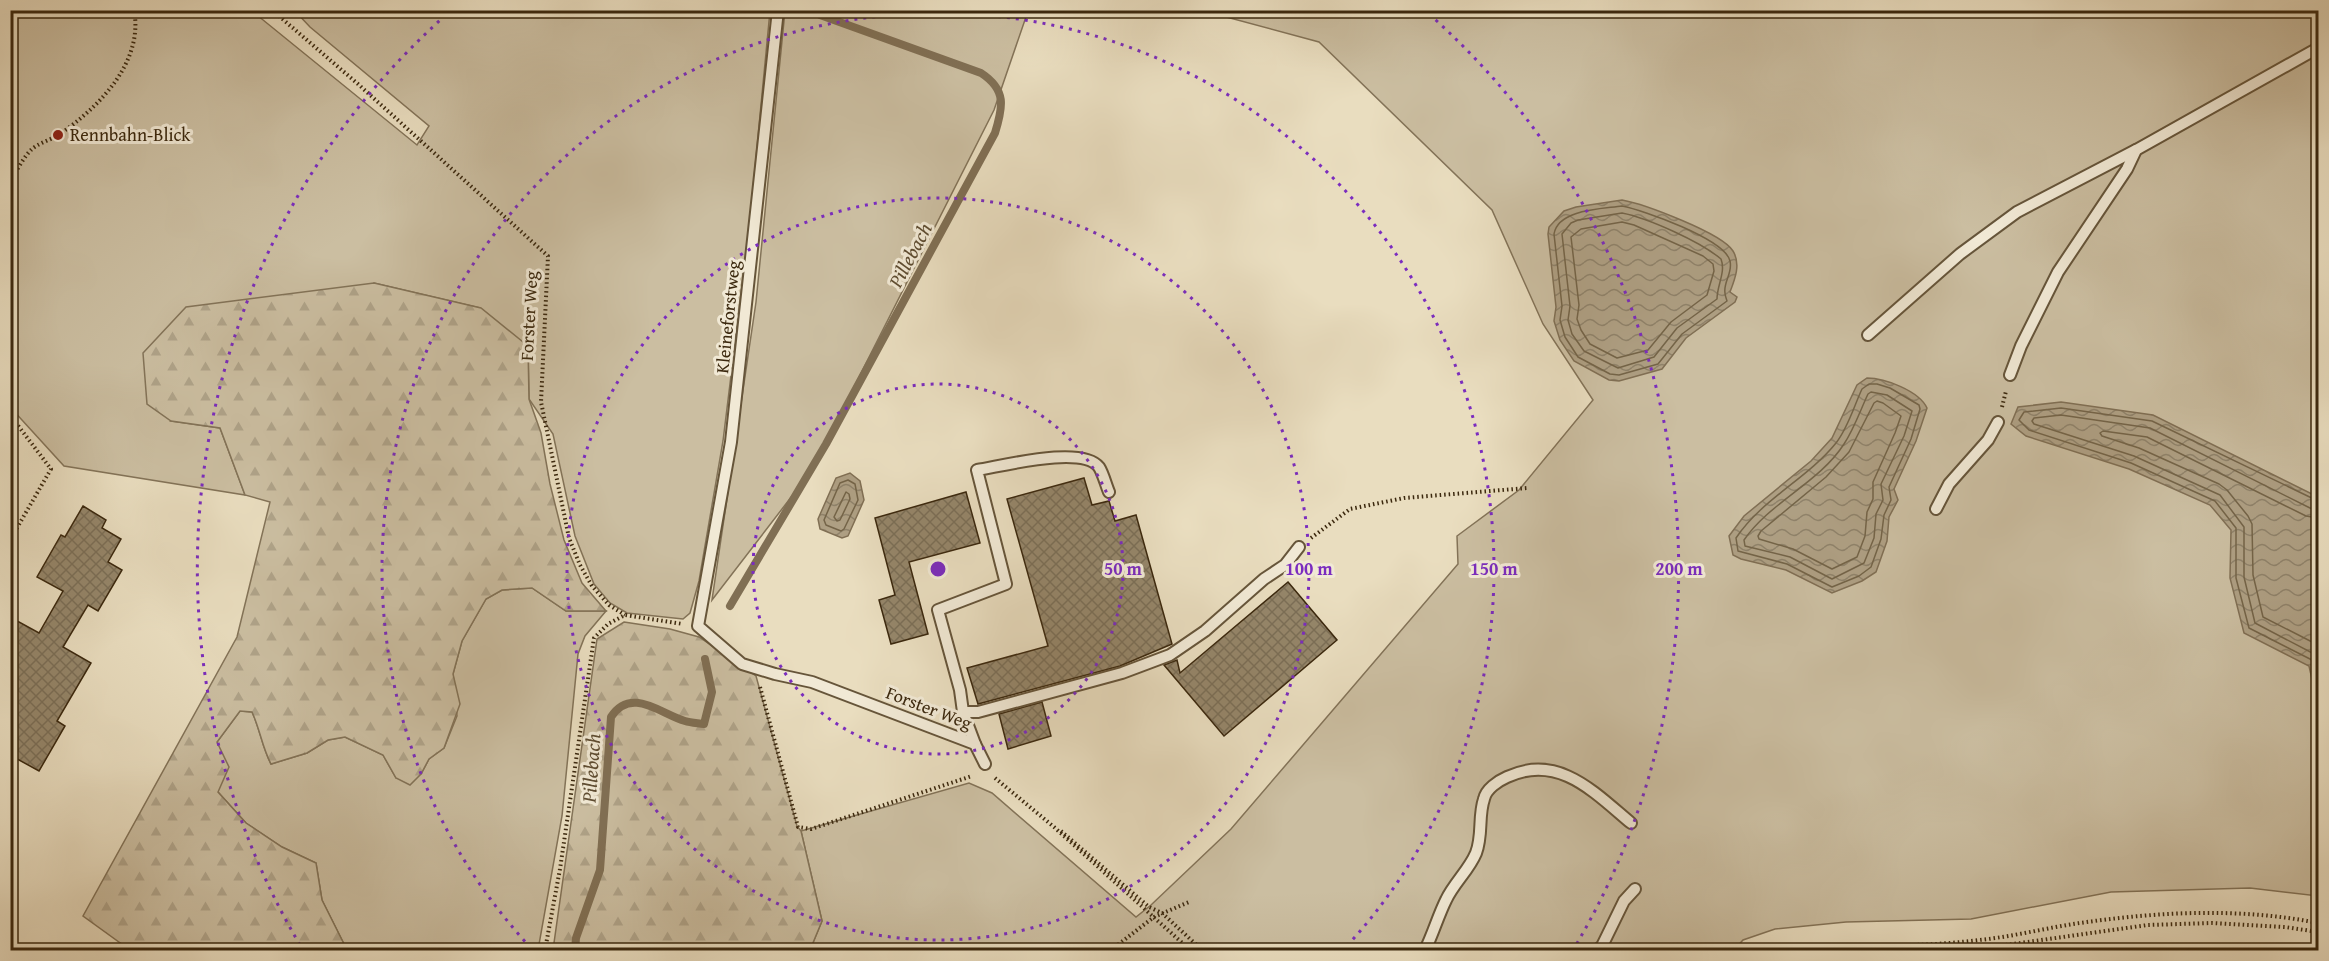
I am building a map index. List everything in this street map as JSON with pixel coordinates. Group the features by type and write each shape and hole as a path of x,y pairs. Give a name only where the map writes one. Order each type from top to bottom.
{"lane":[{"name":"Kleineforstweg","path":"698,626 731,442 778,10"},
{"path":"1868,335 1960,254 2017,212 2136,150 2319,48"},
{"path":"2010,375 2021,346 2058,272 2127,169 2136,150"},
{"path":"1936,509 1949,484 1988,440 1998,422"},
{"path":"975,744 963,712 960,690 938,610 1006,584 977,470 1063,456 1083,457 1098,466 1109,492"},
{"path":"963,712 978,711 1122,673 1170,655 1206,631 1264,579 1285,565 1299,547"},
{"name":"Forster Weg","path":"698,626 742,664 812,682 975,744 986,767"},
{"path":"1425,951 1436,929 1446,898 1475,855 1481,834 1484,797 1497,782 1521,771 1546,769 1564,773 1604,799 1631,823"},
{"path":"1597,951 1602,946 1624,901 1635,889"}],"path":[{"path":"10,180 32,149 58,135 92,109 118,78 130,55 136,23 134,10"},
{"name":"Forster Weg","path":"272,10 358,84 548,256 541,402 569,538 592,586 609,605 625,615"},
{"path":"1998,422 2010,375"},
{"path":"10,415 51,469 10,540"},
{"path":"1299,547 1350,509 1404,498 1527,488"},
{"path":"545,951 560,868 594,638 608,624 625,615 698,626"},
{"path":"757,669 798,827 811,830 986,767 1190,951"},
{"path":"1054,827 1062,831 1149,907 1162,913 1202,951"},
{"path":"1111,951 1154,917 1189,902"},
{"path":"1787,951 1979,940 2074,924 2142,916 2199,913 2300,919 2319,923"},
{"path":"1970,951 2148,924 2212,923 2285,927 2319,932"}],"green space":[{"path":"10,11 252,11 417,145 429,126 310,27 295,11 770,11 750,220 723,441 699,581 690,613 683,619 627,613 610,603 594,584 575,536 553,434 529,399 528,347 480,308 374,283 171,421 220,428 245,495 64,466 11,408"},
{"path":"785,11 1028,11 994,110 812,470 712,600 756,302"},
{"path":"1204,11 2318,11 2318,896 2250,888 2111,892 1971,919 1846,922 1775,929 1743,940 1734,950 810,950 822,921 801,831 969,783 992,793 1136,917 1231,829 1458,564 1457,536 1519,490 1593,400 1543,324 1492,210 1319,42"},
{"path":"374,283 481,308 528,346 529,399 541,433 550,484 564,540 582,583 606,611 566,611 532,588 502,590 486,599 462,641 453,674 460,704 444,748 429,759 421,774 410,785 396,778 383,755 345,737 328,740 307,753 271,764 252,712 240,711 217,742 229,767 218,792 246,823 282,847 316,863 322,900 347,950 130,950 83,916 237,637 270,502 245,495 220,428 171,421 147,404 143,353 186,307"},
{"path":"532,588 566,611 606,611 585,636 578,654 562,816 538,950 347,950 322,900 316,863 282,847 246,823 218,792 217,742 240,711 252,712 271,764 307,753 328,740 345,737 383,755 396,778 421,774 429,759 444,748 457,716 453,674 462,641 486,599 502,590"},
{"path":"624,622 670,629 699,637 756,676 797,826 801,831 822,921 810,950 553,950 597,639"}],"water":[{"path":"1622,200 1682,220 1726,244 1733,251 1737,261 1730,292 1737,297 1735,302 1686,338 1662,369 1619,381 1609,380 1574,361 1560,340 1554,321 1556,307 1548,234 1549,227 1564,211"},
{"path":"1867,378 1883,380 1909,391 1917,396 1927,408 1916,441 1894,489 1898,500 1889,517 1887,541 1876,572 1862,581 1832,593 1786,570 1733,555 1729,536 1744,516 1811,461 1832,438 1857,385"},
{"path":"2061,402 2153,415 2318,497 2318,706 2309,666 2244,633 2230,578 2231,530 2210,505 2129,469 2026,436 2011,424 2018,407"},
{"path":"850,473 860,481 864,500 848,536 842,538 820,529 818,519 836,478"}],"building":[{"path":"1084,478 1092,505 1109,501 1115,521 1136,515 1172,644 1120,666 978,704 967,668 1048,646 1007,499"},
{"path":"966,492 980,543 909,562 928,634 891,644 879,600 895,595 875,518"},
{"path":"83,506 106,520 102,528 121,539 108,562 122,570 98,611 88,605 63,647 91,663 57,721 65,726 39,771 10,755 10,617 39,633 63,591 37,577 61,535 65,537"},
{"path":"1288,582 1337,640 1224,736 1164,665 1177,660 1180,673"},
{"path":"1042,702 1051,736 1008,749 999,714"}],"waterway":[{"name":"Pillebach","path":"730,606 826,444 995,133 1000,115 999,93 989,79 981,73 820,15 817,10"},
{"name":"Pillebach","path":"575,950 576,938 600,870 611,717 619,708 637,703 685,721 704,724 712,692 705,659"}],"place":[{"name":"Rennbahn-Blick","path":"58,135"}]}
